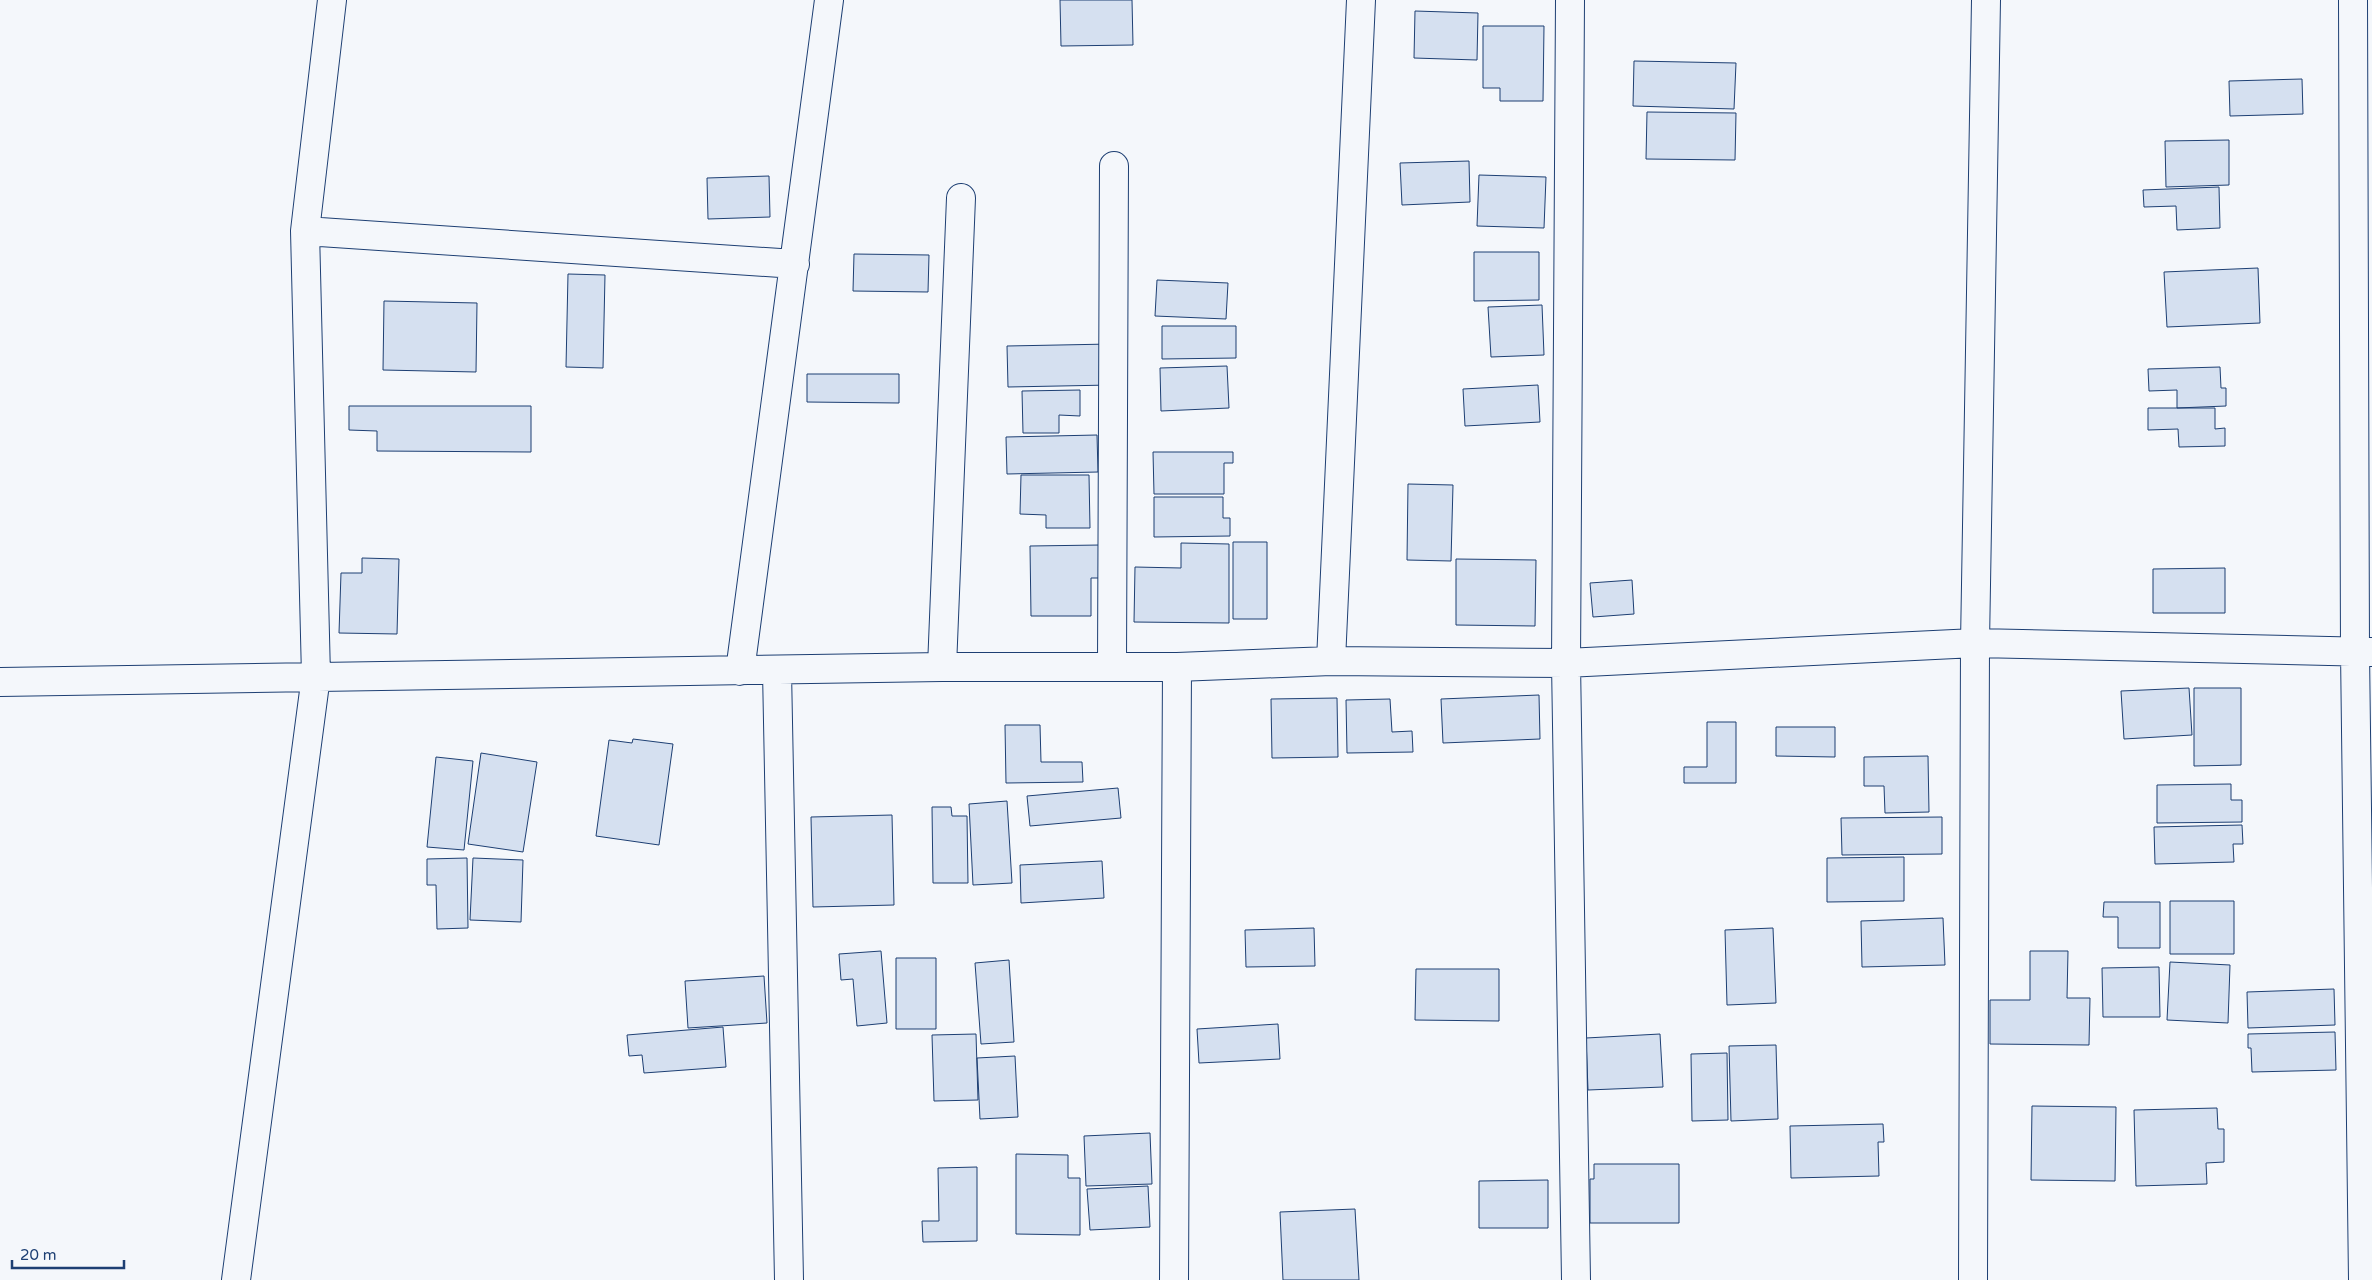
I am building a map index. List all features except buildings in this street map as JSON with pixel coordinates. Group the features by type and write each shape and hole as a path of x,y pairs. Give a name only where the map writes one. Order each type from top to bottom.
{"street":[{"path":"236,1280 316,676 306,232 332,0"},
{"path":"740,671 829,0"},
{"path":"1331,661 1361,0"},
{"path":"1570,0 1566,663 1576,1280"},
{"path":"1973,1280 1974,643 1986,0"},
{"path":"2353,0 2363,652 2363,1280"},
{"path":"1112,665 1114,166"},
{"path":"942,667 961,198"},
{"path":"306,232 795,264"},
{"path":"0,682 222,680 316,676 777,671 942,667 1112,665 1177,667 1331,661 1566,663 1974,643 2363,652"},
{"path":"1174,1280 1177,667"},
{"path":"777,671 789,1280"}]}
